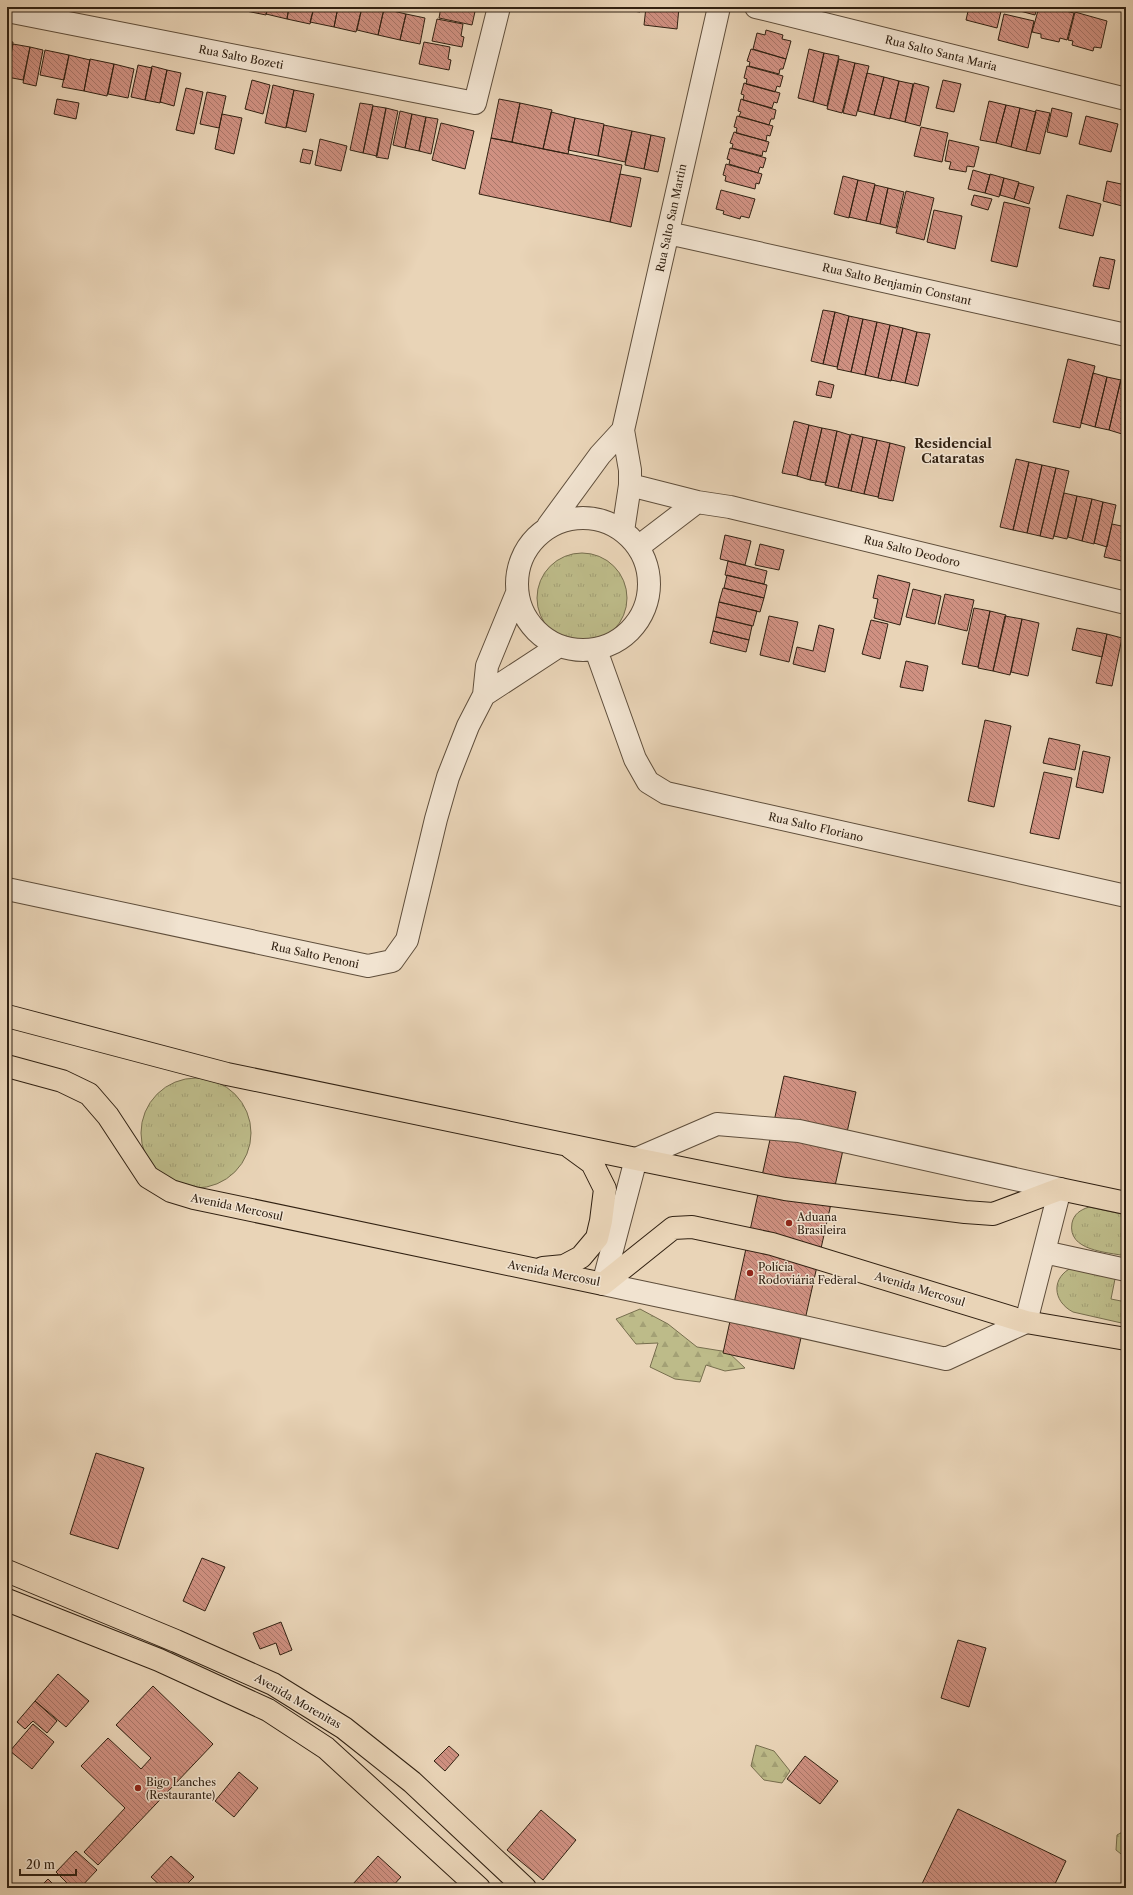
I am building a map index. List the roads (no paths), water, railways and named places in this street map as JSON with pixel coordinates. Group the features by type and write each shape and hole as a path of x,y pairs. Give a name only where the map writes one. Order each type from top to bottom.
{"main road":[{"path":"7,1016 227,1074 785,1189 966,1212 993,1214 1060,1189 1126,1203"},
{"name":"Avenida Mercosul","path":"7,1066 62,1081 89,1094 108,1116 148,1177 171,1191 194,1198 603,1284 673,1228 692,1227 772,1244 1026,1322 1126,1339"},
{"path":"530,1269 564,1266 582,1257 597,1238 601,1221 605,1189 592,1163 564,1144"},
{"name":"Avenida Morenitas","path":"7,1571 176,1641 273,1684 344,1728 412,1782 524,1888"},
{"path":"7,1600 159,1660 268,1710 326,1748 479,1888"},
{"path":"159,1660 176,1641"}],"street":[{"name":"Rua Salto Bozeti","path":"7,11 475,102 499,7"},
{"name":"Rua Salto San Martin","path":"624,531 630,485 630,470 623,430 719,7"},
{"name":"Rua Salto Santa Maria","path":"756,7 1126,99"},
{"name":"Rua Salto Benjamin Constant","path":"668,233 1126,335"},
{"name":"Rua Salto San Martin","path":"547,527 600,455 623,430"},
{"name":"Rua Salto Deodoro","path":"630,485 697,502 730,507 1126,603"},
{"path":"638,547 697,502"},
{"path":"590,517 608,522 624,531 638,547 647,567 648,574 649,589 644,610 633,628 616,642 596,650 577,651 559,646 542,637 529,624 519,604 517,592 516,582 520,560 531,541 547,527 568,518 590,517"},
{"name":"Rua Salto Penoni","path":"7,889 368,966 392,961 407,940 436,819 448,777 468,726 484,695 487,666 517,592"},
{"name":"Rua Salto Penoni","path":"484,695 559,646"},
{"name":"Rua Salto Floriano","path":"596,650 635,759 648,782 666,793 1126,896"},
{"path":"717,1124 799,1131 1060,1189 1026,1322 946,1359 755,1316 603,1284 636,1159 717,1124"},
{"path":"1044,1252 1126,1270"}],"place":[{"name":"Aduana Brasileira","path":"789,1223"},
{"name":"Polícia Rodoviária Federal","path":"750,1273"},
{"name":"Bigo Lanches (Restaurante)","path":"138,1788"}],"district":[{"name":"Residencial Cataratas","path":"953,450"}]}
